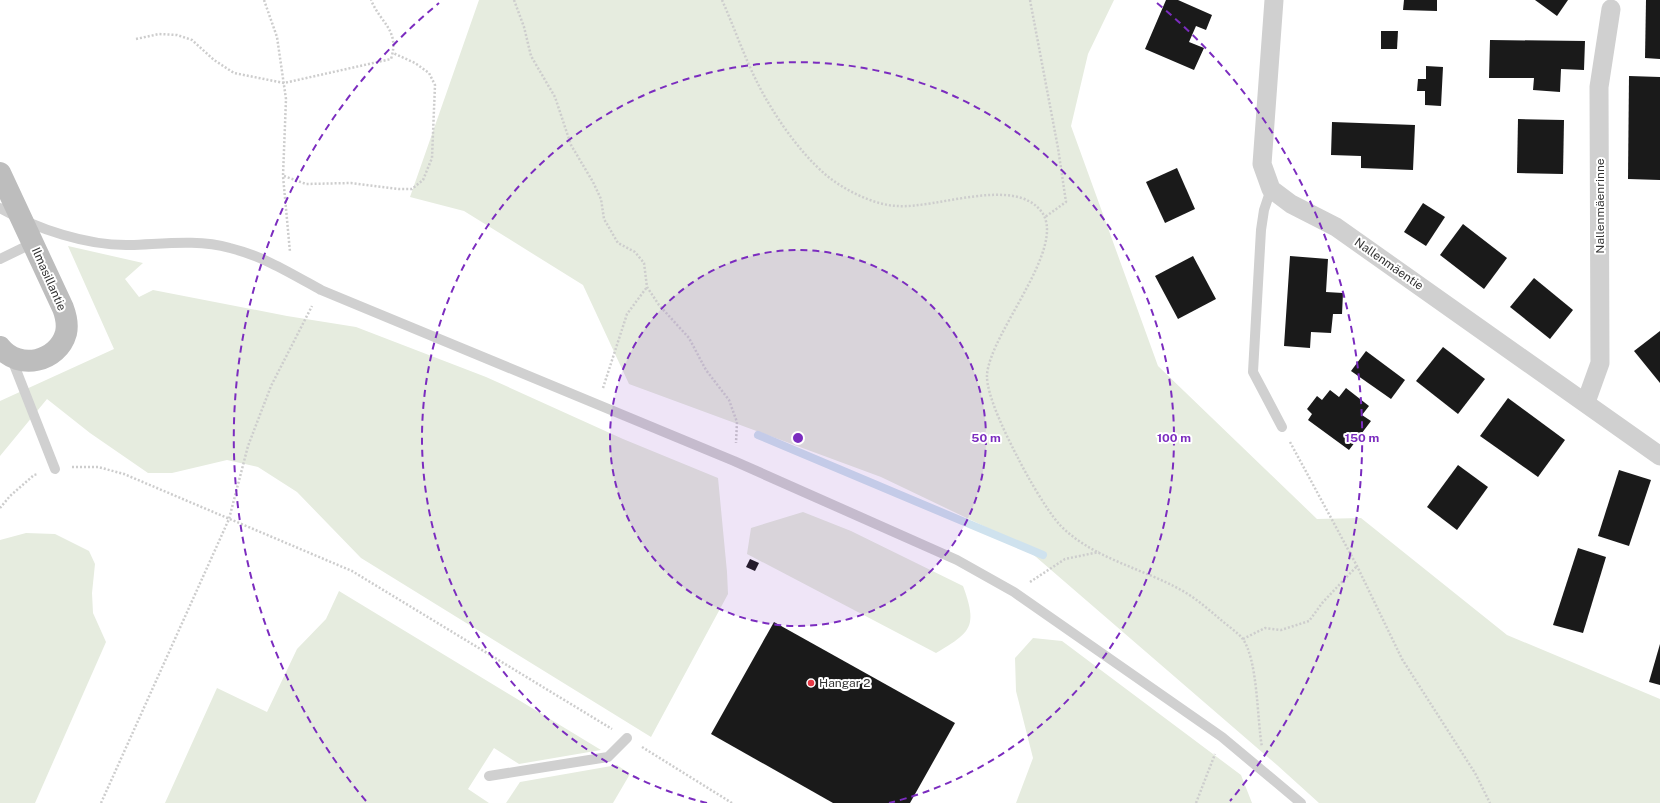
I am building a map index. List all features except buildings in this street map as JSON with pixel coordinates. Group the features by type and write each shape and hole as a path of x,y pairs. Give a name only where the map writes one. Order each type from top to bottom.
{"main road":[{"name":"Ilmasillantie","path":"0,173 64,308 66,320 66,332 58,347 45,358 33,361 22,361 5,352"}],"street":[{"path":"1271,189 1262,164 1274,0"},
{"name":"Nallenmäenrinne","path":"1586,402 1600,363 1599,87 1611,9"},
{"name":"Nallenmäentie","path":"1271,189 1291,204 1336,227 1586,402 1660,456"}],"lane":[{"path":"1271,189 1264,210 1261,230 1253,372 1282,427"},
{"path":"0,208 23,221 51,232 99,242 128,245 186,242 230,248 270,261 321,290 438,337 734,461 957,560 1014,592 1222,737 1301,803"},
{"path":"0,259 33,243"},
{"path":"5,352 55,469"},
{"path":"490,776 608,757 627,738"}],"path":[{"path":"264,0 277,37 286,99 283,176 291,259"},
{"path":"136,39 160,34 177,35 192,40 214,60 234,73 284,83 381,63 391,59 394,48 391,31 375,10 371,0"},
{"path":"514,0 524,27 531,56 555,96 571,146 593,182 600,199 604,219 618,243 635,252 644,263 647,287 659,305 689,338 706,370 729,400 737,422 734,461"},
{"path":"722,0 757,83 791,138 828,177 873,201 896,206 926,205 969,196 1015,195 1029,200 1041,210 1047,221 1047,236 1039,265 1008,321 992,357 987,376 995,409 1018,458 1059,524 1079,540 1099,552 1182,590 1203,605 1243,639 1253,662 1258,726 1268,774"},
{"path":"1030,0 1058,148 1066,202 1045,216"},
{"path":"283,176 306,184 351,183 399,189 412,189 423,180 432,158 435,85 429,73 415,63 393,53"},
{"path":"598,405 627,314 647,287"},
{"path":"102,803 229,519 246,452 271,386 321,290"},
{"path":"1282,427 1357,566 1402,659 1475,773 1490,803"},
{"path":"124,474 352,571 732,803"},
{"path":"1014,592 1065,559 1099,552"},
{"path":"1243,639 1265,628 1281,630 1309,621 1323,602 1357,566"},
{"path":"1196,803 1222,737"}],"shaded area":[{"path":"479,0 1114,0 1088,54 1071,126 1158,366 1317,519 1361,518 1507,635 1660,699 1660,803 1319,803 1021,544 881,477 629,384 583,285 464,211 410,197"},
{"path":"68,246 143,263 125,279 139,297 153,290 287,316 356,327 486,377 623,439 718,478 728,594 651,737 361,558 297,492 258,467 227,460 172,473 148,473 90,433 47,399 0,456 0,401 114,349"},
{"path":"803,512 851,531 963,586 970,611 970,620 964,633 948,646 936,653 747,554 751,528"},
{"path":"26,533 55,534 89,551 95,564 92,593 93,613 106,642 35,803 0,803 0,540"},
{"path":"339,591 601,750 519,764 494,748 468,789 489,803 165,803 217,688 267,712 297,649 326,619"},
{"path":"1033,638 1062,641 1241,775 1252,803 1016,803 1033,758 1016,691 1015,658"},
{"path":"617,765 630,774 613,803 506,803 520,782"}],"waterway":[{"path":"758,435 1043,555"}],"place":[{"name":"Hangar 2","path":"811,683"}]}
